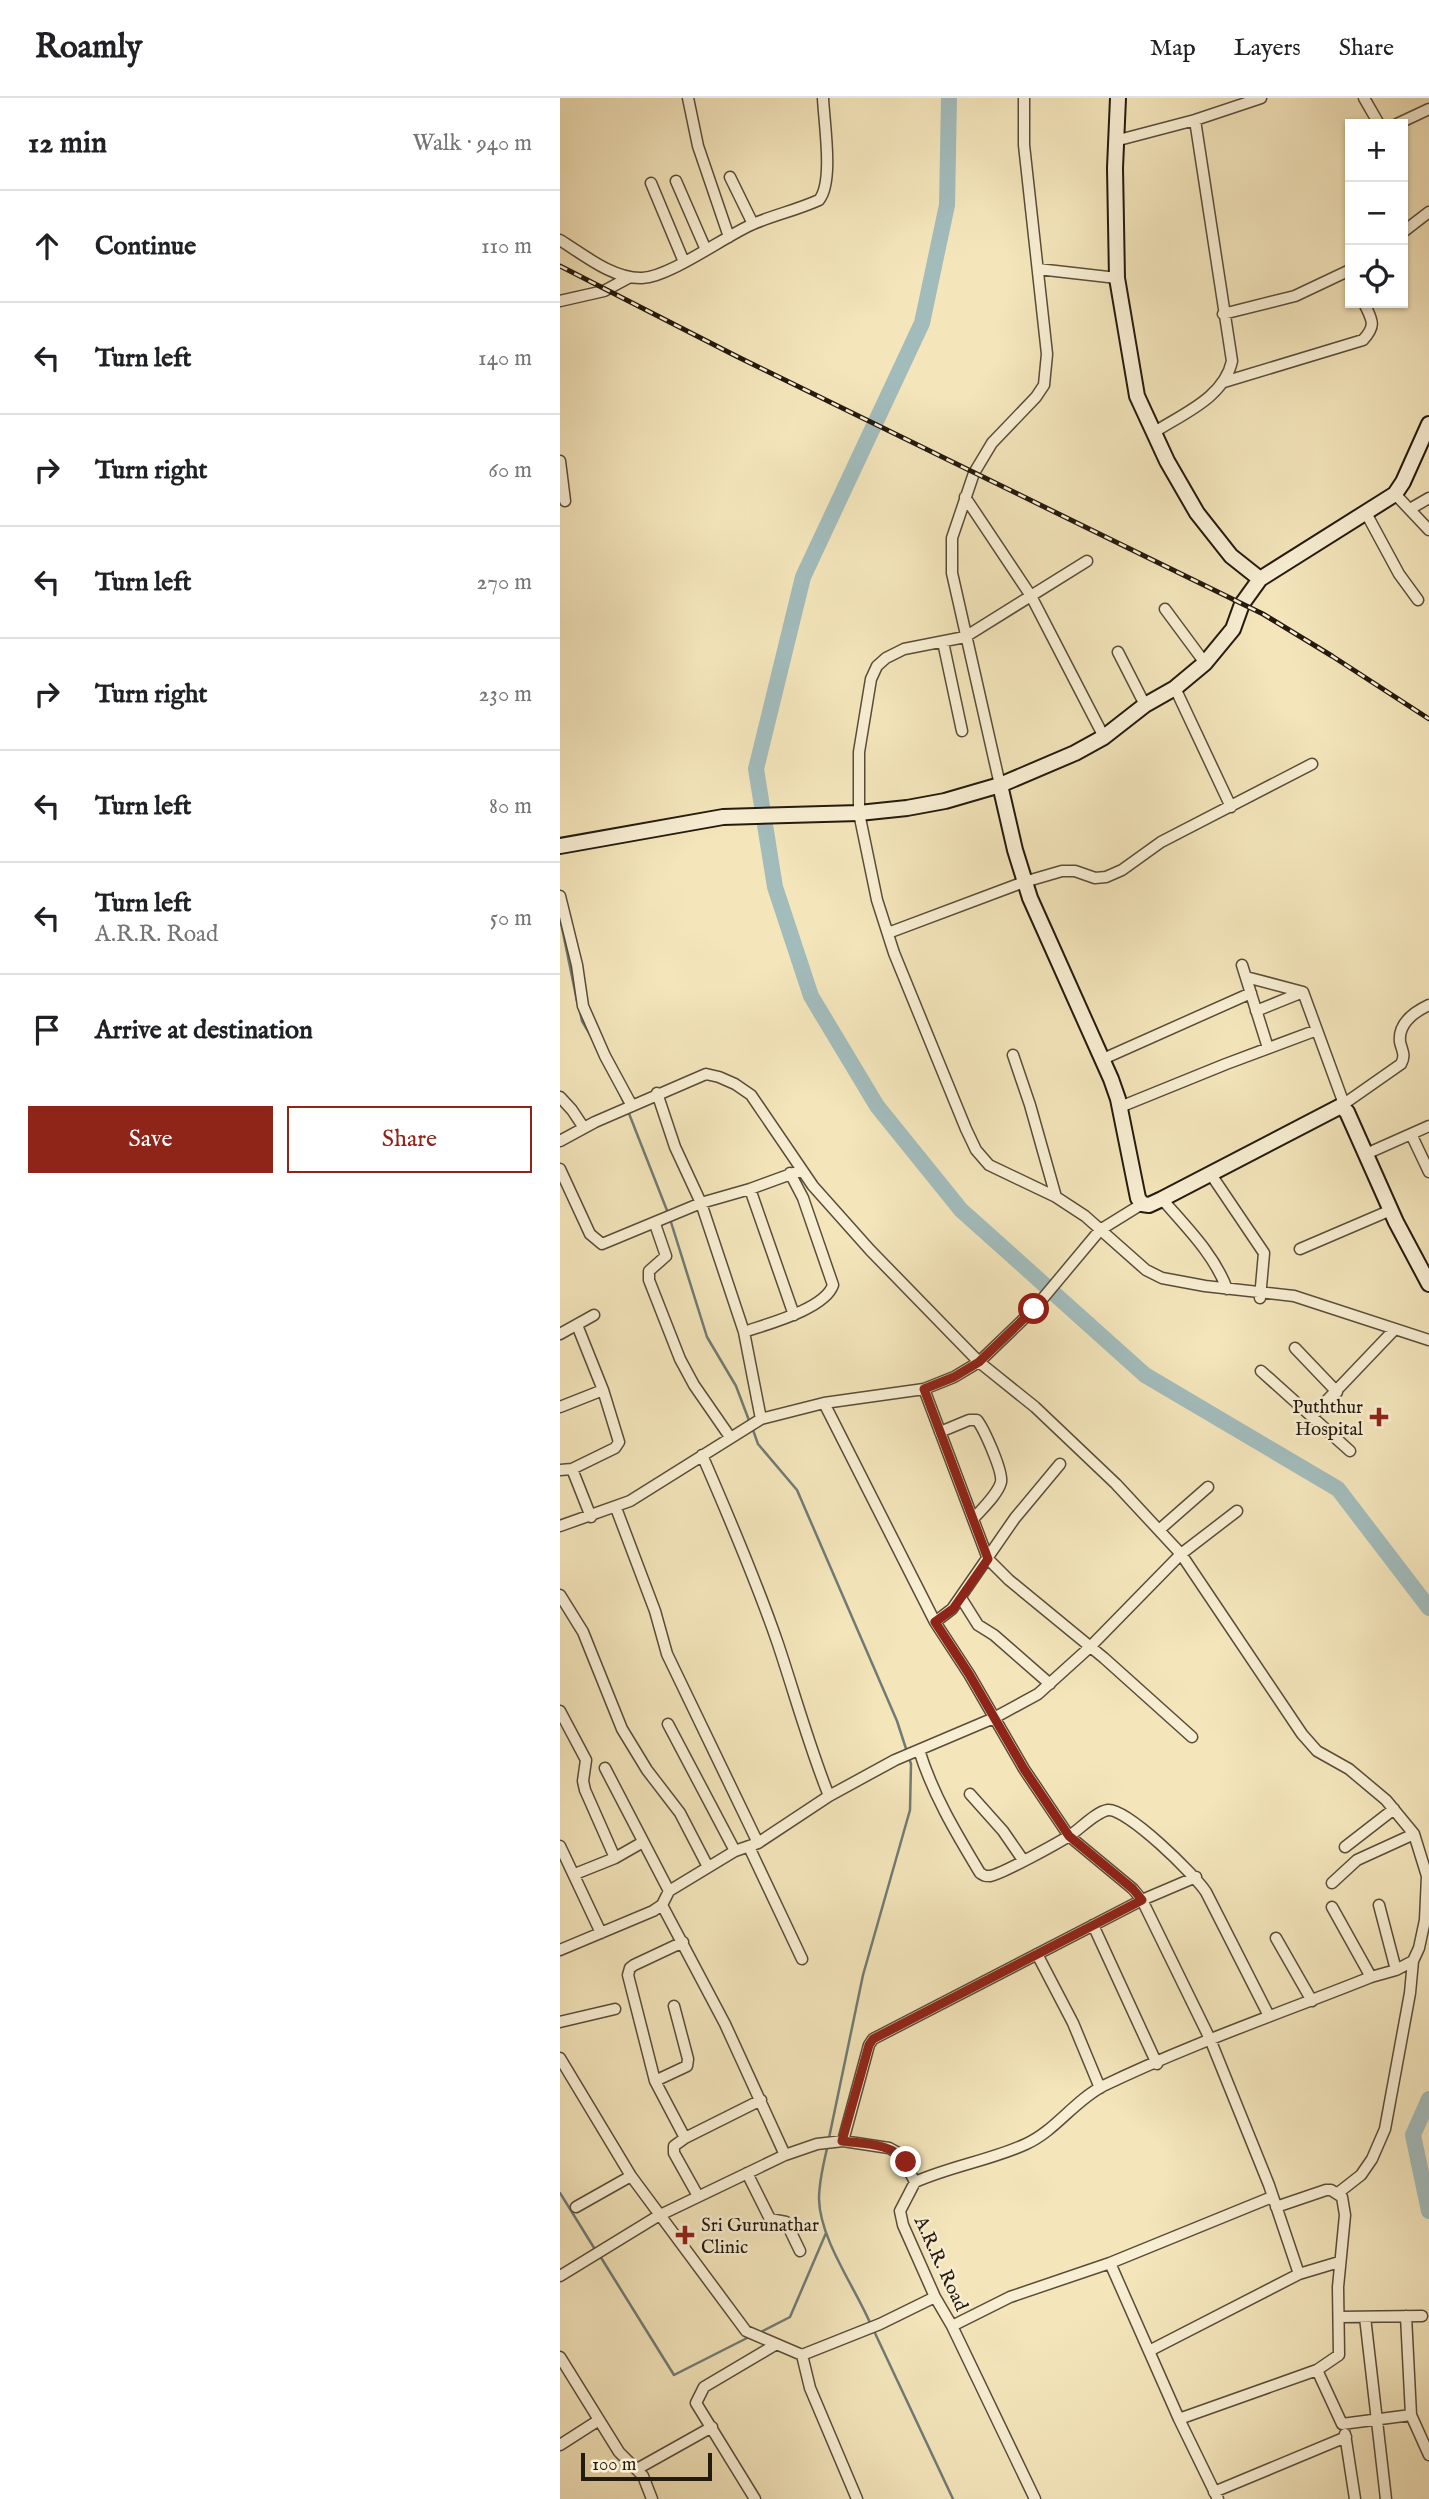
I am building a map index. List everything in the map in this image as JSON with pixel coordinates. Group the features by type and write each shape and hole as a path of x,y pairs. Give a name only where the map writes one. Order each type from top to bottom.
{"main road":[{"path":"1118,98 1115,141 1116,278 1137,396 1153,433 1197,513 1231,556 1260,579"},
{"path":"560,846 723,817 859,813 945,801 1000,785 1075,753 1104,737 1145,705 1175,688 1205,663 1233,629 1242,604 1260,579 1395,494 1429,424"},
{"path":"1000,785 1024,882 1039,921 1103,1059 1120,1107 1138,1198 1142,1204 1149,1205 1343,1105 1391,1210 1424,1266 1429,1284"}],"street":[{"path":"688,98 698,146 729,237"},
{"path":"560,240 601,266 630,277 644,278 684,262 753,224 819,200 824,194 827,179 824,98"},
{"path":"1000,785 965,637 950,557 952,538 974,473 992,443 1044,385 1046,354 1024,145 1024,98"},
{"path":"1115,141 1195,120 1261,98"},
{"path":"1364,98 1376,119"},
{"path":"1408,119 1429,109"},
{"path":"1153,433 1215,393 1224,382 1232,361 1195,120"},
{"path":"730,177 753,224"},
{"path":"676,181 706,250"},
{"path":"651,183 684,262"},
{"path":"1408,228 1429,212"},
{"path":"1038,269 1116,278"},
{"path":"1223,314 1295,296 1345,273"},
{"path":"560,301 604,291 630,277"},
{"path":"1224,382 1363,340 1371,331 1372,321 1366,308"},
{"path":"560,461 565,501"},
{"path":"1395,494 1429,530"},
{"path":"965,497 1031,596 1104,737"},
{"path":"1410,509 1429,498"},
{"path":"1366,513 1399,574 1418,600"},
{"path":"1087,561 965,637 904,649 886,658 871,679 859,752 859,813 877,900 894,953 976,1150 989,1165 1056,1197 1085,1216 1146,1270 1162,1278 1260,1295 1294,1296 1429,1340"},
{"path":"1165,609 1205,663"},
{"path":"943,642 962,731"},
{"path":"1118,652 1145,705"},
{"path":"1175,688 1231,807"},
{"path":"888,933 1024,882 1062,871 1075,871 1095,878 1106,877 1122,870 1161,842 1312,764"},
{"path":"560,896 577,965 583,1006 605,1056 634,1105"},
{"path":"1242,965 1268,1048"},
{"path":"1246,976 1303,992"},
{"path":"1256,1011 1303,992"},
{"path":"1303,992 1343,1105 1401,1064 1404,1055 1401,1037 1406,1021 1412,1014 1429,1005"},
{"path":"1103,1059 1251,993"},
{"path":"1120,1107 1317,1030"},
{"path":"1013,1055 1056,1197"},
{"path":"560,1141 657,1093 706,1074 735,1084 751,1095 813,1186 870,1250 979,1362 1035,1407 1116,1484 1181,1554 1302,1734 1317,1751 1349,1769 1386,1800 1414,1834 1427,1877 1425,1920 1419,1948 1413,1961 1410,1993 1385,2129 1372,2159 1361,2175 1338,2193"},
{"path":"657,1093 675,1147 701,1203 744,1332 758,1420"},
{"path":"560,1097 584,1128"},
{"path":"1366,1154 1429,1126"},
{"path":"1411,1134 1429,1172"},
{"path":"560,1168 590,1234 603,1244 701,1203 802,1170"},
{"path":"744,1332 794,1315 827,1297 833,1285 803,1198 790,1173"},
{"path":"1210,1173 1264,1252 1260,1295"},
{"path":"750,1189 794,1315"},
{"path":"1161,1199 1210,1255 1220,1269 1227,1289"},
{"path":"560,1527 616,1508 758,1420 824,1403 924,1389 954,1377 979,1362 1000,1344 1100,1230 1142,1204"},
{"path":"1300,1249 1391,1210"},
{"path":"657,1222 666,1256 649,1271 649,1280 680,1359 694,1385 734,1435"},
{"path":"560,1334 594,1315"},
{"path":"560,1470 572,1469 618,1446 618,1437 603,1390 577,1325"},
{"path":"1312,1416 1395,1329"},
{"path":"1296,1348 1337,1392"},
{"path":"1261,1371 1350,1451"},
{"path":"924,1389 988,1559 1192,1738"},
{"path":"560,1407 603,1390"},
{"path":"824,1403 935,1622 969,1674 1024,1769 1069,1836 1133,1889 1142,1900 1210,2039 1274,2202 1299,2274"},
{"path":"940,1432 969,1420 977,1420 999,1470 1002,1480 999,1486 974,1518"},
{"path":"702,1455 778,1645 797,1710 829,1796"},
{"path":"935,1622 953,1609 1015,1518 1060,1464"},
{"path":"572,1469 591,1517"},
{"path":"1159,1530 1209,1486"},
{"path":"616,1508 655,1611 667,1654 802,1959"},
{"path":"560,1950 653,1912 662,1905 669,1891 735,1852 753,1845 829,1796 895,1760 994,1718 1038,1694 1090,1647 1181,1554 1237,1511"},
{"path":"560,1595 583,1632 621,1729 647,1770 680,1813 708,1867"},
{"path":"961,1598 978,1625 994,1635 1050,1684"},
{"path":"560,1711 586,1760 583,1781 585,1790 615,1858"},
{"path":"668,1724 735,1852"},
{"path":"917,1751 941,1808 980,1873 992,1876 1069,1836 1103,1812 1117,1812 1131,1820 1196,1877 1269,2016"},
{"path":"605,1768 669,1891"},
{"path":"970,1794 1003,1831 1023,1860"},
{"path":"1345,1847 1394,1809"},
{"path":"1332,1883 1357,1860 1414,1834"},
{"path":"575,1874 615,1858 643,1842"},
{"path":"560,1846 601,1933"},
{"path":"839,2141 873,2039 1142,1900 1196,1877"},
{"path":"662,1905 761,2100 785,2155"},
{"path":"1379,1905 1396,1970"},
{"path":"1332,1907 1371,1977"},
{"path":"1093,1925 1157,2064"},
{"path":"1276,1938 1312,2001"},
{"path":"683,1942 634,1965 628,1971 655,2081 685,2138"},
{"path":"1037,1954 1073,2023 1100,2088"},
{"path":"560,2276 658,2216 785,2155 817,2144 839,2141 889,2148 900,2154 915,2182 940,2171 1025,2145 1039,2137 1069,2110 1100,2088 1210,2039 1371,1977 1396,1970 1413,1961"},
{"path":"655,2081 687,2066 688,2059 674,2006"},
{"path":"560,2022 615,2009"},
{"path":"560,2058 658,2216 746,2331 802,2355 880,2324 935,2297"},
{"path":"698,2196 674,2153 674,2146 761,2100"},
{"path":"747,2173 768,2215 774,2221 786,2222 800,2251"},
{"path":"576,2207 631,2176"},
{"name":"A.R.R. Road","path":"915,2182 902,2202 900,2217 935,2297 952,2326 1035,2499"},
{"path":"952,2326 1010,2297 1274,2202 1326,2190 1338,2193 1345,2206 1339,2262 1339,2355 1317,2370 1179,2419"},
{"path":"1149,2351 1299,2274 1339,2262"},
{"path":"1110,2263 1216,2495 1346,2437"},
{"path":"1406,2316 1411,2415 1429,2455"},
{"path":"1340,2317 1422,2316"},
{"path":"1364,2317 1385,2499"},
{"path":"755,2499 696,2403 704,2387 775,2345"},
{"path":"802,2355 810,2388 857,2499"},
{"path":"560,2357 627,2461 637,2469 652,2499"},
{"path":"1317,2370 1346,2437 1354,2499"},
{"path":"1342,2424 1411,2415"},
{"path":"560,2445 599,2420"},
{"path":"637,2469 712,2427"}],"waterway":[{"path":"949,98 947,205 922,323 803,577 756,769 775,887 811,996 877,1106 961,1210 1145,1375 1338,1489 1429,1608"},
{"path":"560,918 577,1001"},
{"path":"579,1007 582,1021 591,1036"},
{"path":"616,1086 625,1105"},
{"path":"628,1111 668,1213"},
{"path":"670,1219 707,1337 736,1386 750,1423"},
{"path":"753,1430 758,1444 797,1490 897,1721 911,1764 910,1810 863,1975 829,2138"},
{"path":"1429,2099 1413,2135 1429,2211"},
{"path":"828,2144 820,2185 821,2215 832,2247 871,2325"},
{"path":"560,2193 596,2251"},
{"path":"759,2333 790,2317 826,2233"},
{"path":"600,2256 674,2375 749,2337"},
{"path":"874,2331 953,2499"}],"railway":[{"path":"560,266 736,356 1263,614 1429,719"}],"place":[{"name":"Puththur Hospital","path":"1379,1417"},
{"name":"Sri Gurunathar Clinic","path":"685,2235"}],"route":[{"path":"906,2162 900,2154 889,2148 842,2141 873,2039 1142,1900 1133,1889 1069,1836 1024,1769 969,1674 935,1622 953,1609 988,1559 924,1389 954,1377 979,1362 1034,1309"}]}
